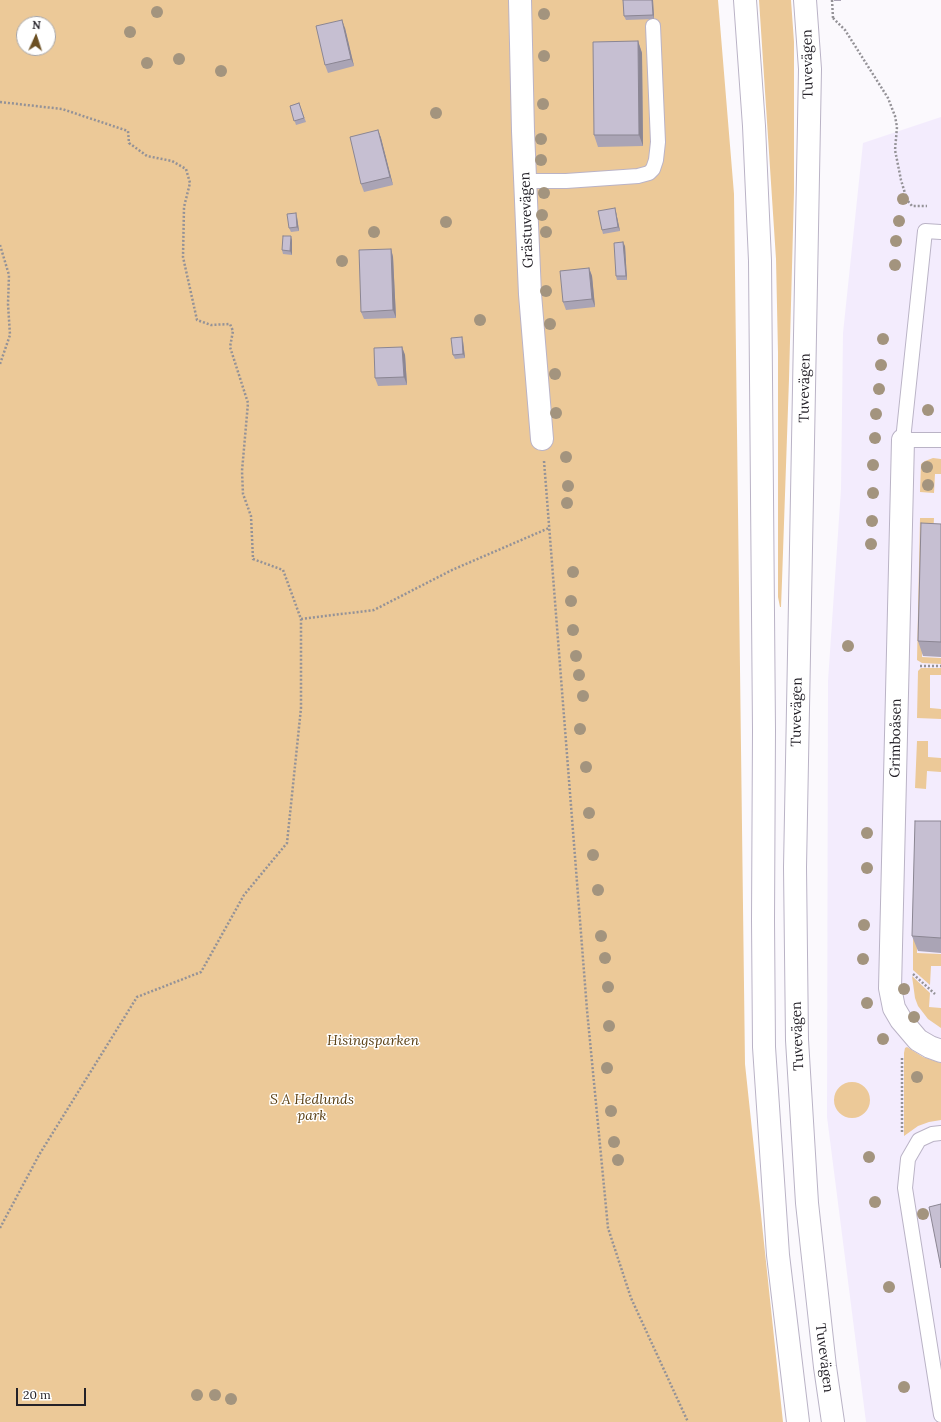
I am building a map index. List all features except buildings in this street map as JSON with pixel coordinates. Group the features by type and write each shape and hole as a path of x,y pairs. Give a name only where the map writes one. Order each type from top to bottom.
{"main road":[{"name":"Grästuvevägen","path":"520,0 530,294 542,439"},
{"path":"745,0 754,126 760,262 764,730 764,1047 778,1255 798,1422"},
{"name":"Tuvevägen","path":"805,0 810,69 807,167 806,357 798,651 795,851 797,1040 806,1203 825,1367 833,1422"},
{"name":"Grimboåsen","path":"903,440 890,988 894,1008 901,1020 918,1040 941,1051"}],"lane":[{"path":"526,181 566,181 638,176 649,173 653,169 656,160 658,142 653,26"},
{"path":"941,232 925,231 903,440 941,440"},
{"path":"941,1133 932,1134 918,1140 908,1159 905,1188 941,1415"}],"path":[{"path":"832,0 832,18 845,30 888,98 895,116 897,127 895,150 907,200 912,206 927,206"},
{"path":"0,102 62,109 128,131 129,143 147,156 172,161 186,169 190,183 184,207 183,257 197,320 211,325 230,324 232,331 230,347 248,402 242,471 242,494 251,516 253,559 283,570 301,619 301,708 287,843 244,895 201,972 137,997 39,1155 0,1228"},
{"path":"0,245 9,275 8,304 10,335 0,364"},
{"path":"542,439 574,824 587,1010 608,1228 631,1298 688,1422"},
{"path":"301,619 374,610 452,570 549,528"},
{"path":"916,665 941,666"},
{"path":"910,971 935,994"},
{"path":"908,1159 902,1136 902,1044 910,1030"}],"shaded area":[{"path":"941,117 941,1422 866,1422 827,1117 828,681 841,489 843,333 863,143"}],"green space":[{"name":"S A Hedlunds park","path":"0,0 718,0 734,194 745,1064 783,1422 0,1422"},
{"path":"759,0 791,0 794,42 794,192 781,607 778,597 778,353 776,259"},
{"path":"933,458 941,459 941,474 935,474 934,493 920,492 921,464"},
{"path":"920,518 934,518 933,536 925,536 922,657 941,658 941,664 922,663 917,660"},
{"path":"921,668 941,668 941,675 930,675 930,708 941,709 941,719 917,718 918,671"},
{"path":"917,741 928,741 928,757 941,758 941,772 927,771 926,789 915,788"},
{"path":"918,913 917,953 941,954 941,966 931,966 930,985 913,970 913,920"},
{"path":"912,976 930,993 929,1007 941,1008 941,1028 928,1019 918,1006 915,998"},
{"path":"907,1047 923,1057 941,1063 941,1120 918,1126 904,1136 904,1053 905,1048"},
{"path":"852,1082 862,1085 867,1090 870,1100 867,1110 862,1115 852,1118 842,1115 837,1110 834,1100 837,1090 842,1085"}],"park label":[{"name":"Hisingsparken","path":"373,1041"}]}
